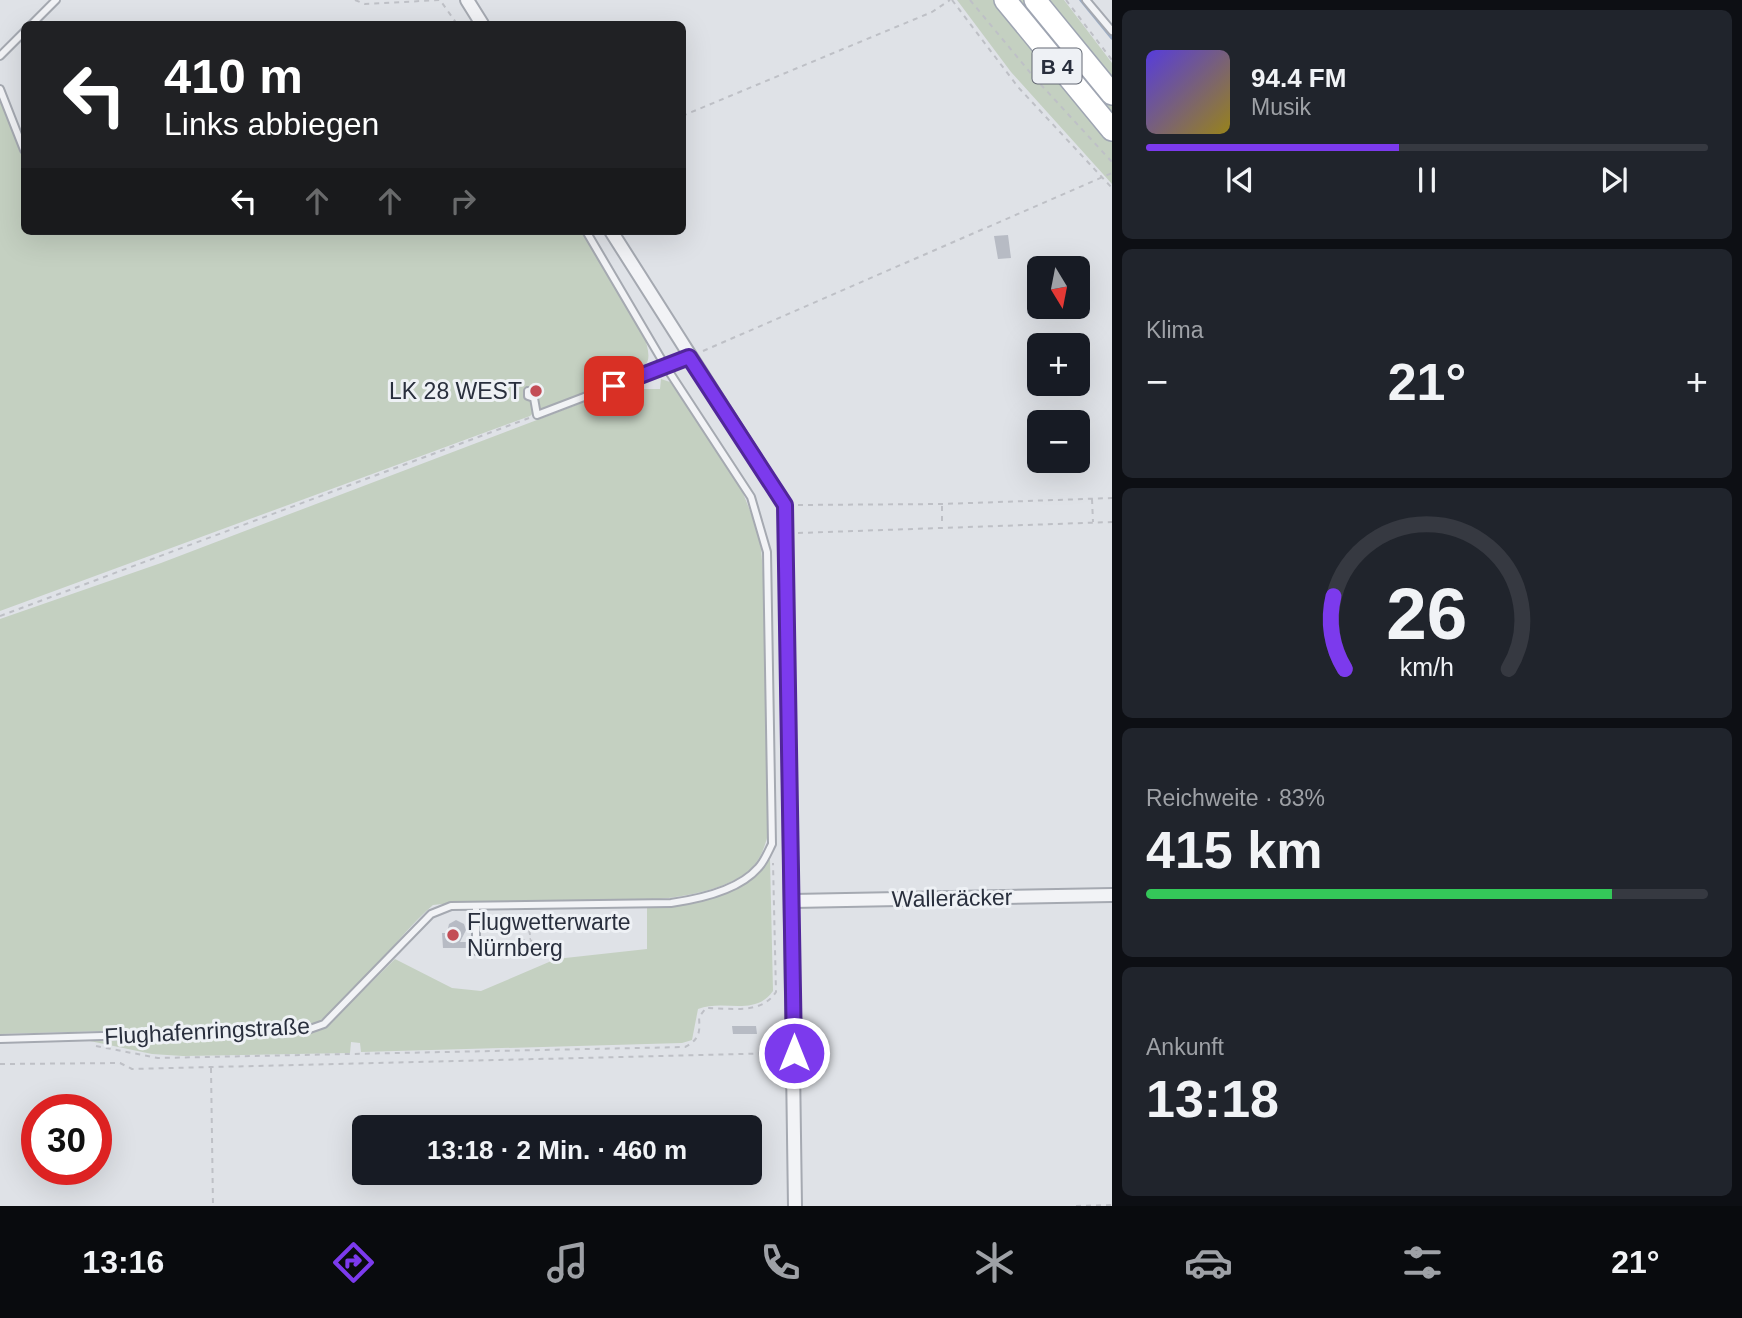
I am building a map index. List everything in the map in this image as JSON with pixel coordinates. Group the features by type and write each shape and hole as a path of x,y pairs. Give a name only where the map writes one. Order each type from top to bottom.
{"main road":[{"name":"B 4","path":"1005,0 1112,130"},
{"name":"B 4","path":"1035,0 1112,94"}],"street":[{"path":"467,0 480,21"},
{"path":"613,235 785,505 793,901 795,1206"},
{"name":"Walleräcker","path":"793,901 1112,895"}],"lane":[{"path":"35,21 56,0"},
{"path":"1086,0 1112,31"},
{"path":"0,56 21,35"},
{"path":"0,89 21,142"},
{"path":"588,235 666,367 751,497 767,552 772,844"},
{"path":"528,391 528,396 534,398 537,415 689,357"},
{"name":"Flughafenringstraße","path":"0,1039 307,1030 324,1024 432,914 451,906 671,903 701,898 739,882 758,869 772,844"},
{"path":"476,905 476,951"}],"path":[{"path":"355,0 366,4 440,0 455,21"},
{"path":"686,114 932,12 951,0 1018,86 1112,188"},
{"path":"970,0 1033,76 1112,162"},
{"path":"1066,0 1112,60"},
{"path":"689,357 1112,173"},
{"path":"0,616 537,415"},
{"path":"1092,498 1093,523"},
{"path":"785,505 942,504 1112,498"},
{"path":"942,504 942,526"},
{"path":"786,533 1112,522"},
{"path":"93,1045 158,1058 685,1047 695,1042 700,1033 699,1017 706,1008 756,1008 769,1003 776,992 772,844"},
{"path":"605,904 606,926 623,927"},
{"path":"476,930 501,930 512,943 531,939"},
{"path":"529,930 532,944"},
{"path":"0,1064 120,1063 132,1069 794,1053"},
{"path":"211,1067 213,1206"},
{"path":"1076,1206 1112,1205"}],"green space":[{"path":"957,0 998,0 1112,139 1112,184 1011,72"},
{"path":"1014,0 1028,0 1112,102 1112,118"},
{"path":"1044,0 1064,0 1112,63 1112,83"},
{"path":"0,98 21,154 21,235 585,235 625,298 645,338 648,353 646,364 629,378 616,384 540,409 536,395 539,388 525,388 526,399 531,399 533,413 530,416 0,611"},
{"path":"661,379 670,382 739,483 760,536 766,610 770,826 762,852 751,869 718,887 682,896 640,901 433,905 347,999 313,1025 0,1034 0,619 161,563 642,380 643,389 660,389"},
{"path":"770,859 773,991 766,999 757,1003 698,1009 692,1040 682,1043 361,1052 360,1043 351,1042 350,1053 183,1056 152,1054 85,1040 302,1033 321,1030 395,959 452,988 481,991 556,959 647,949 647,908 681,905 714,897 745,882"}],"building":[{"path":"1008,235 1011,258 998,259 994,236"},
{"name":"Flugwetterwarte Nürnberg","path":"456,920 464,924 466,930 460,942 467,942 467,948 443,948 442,933 447,933 449,924"},
{"path":"732,1026 756,1026 757,1034 733,1034"}],"waterway":[{"path":"1081,0 1112,38"}],"place":[{"name":"LK 28 WEST","path":"536,391"},
{"name":"Flugwetterwarte Nürnberg","path":"453,935"}],"route":[{"path":"614,386 689,357 785,505 794,1053"}]}
